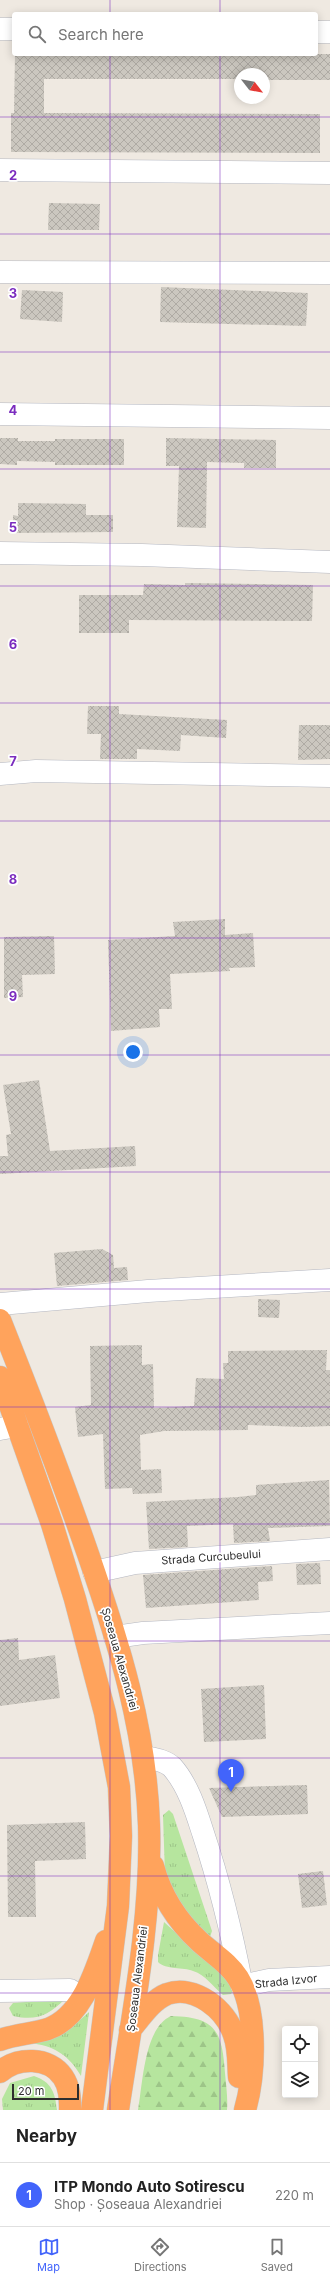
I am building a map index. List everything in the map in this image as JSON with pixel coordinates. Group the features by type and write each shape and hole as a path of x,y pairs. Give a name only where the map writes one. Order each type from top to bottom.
{"highway":[{"name":"Șoseaua Alexandriei","path":"0,1320 37,1414 94,1572 133,1700 144,1757 150,1856 147,1903 118,2110"},
{"path":"0,1377 9,1428 52,1524 75,1599 113,1751 121,1808 118,1906 92,2110"},
{"path":"150,1856 166,1901 181,1923 230,1968 242,1986 251,2026 252,2055 251,2089 244,2110"},
{"path":"0,2038 49,2028 71,2014 83,1997 118,1906"},
{"path":"130,2030 154,2002 167,1994 179,1992 186,1993 208,2001 220,2011 234,2035 238,2059 239,2089 244,2110"},
{"path":"0,2072 9,2065 31,2060 54,2068 63,2076 68,2088 70,2110"}],"street":[{"path":"0,29 12,29"},
{"path":"318,32 330,32"},
{"path":"0,170 330,173"},
{"path":"0,272 330,273"},
{"path":"0,414 330,418"},
{"path":"0,553 142,555 330,562"},
{"path":"0,774 36,771 330,776"},
{"path":"0,1304 163,1290 330,1280"},
{"name":"Strada Curcubeului","path":"94,1572 136,1563 330,1549"},
{"path":"115,1637 143,1633 330,1623"},
{"path":"144,1757 163,1761 172,1767 182,1782 196,1811 224,1898 242,1986"},
{"name":"Strada Izvor","path":"242,1986 269,1980 330,1977"},
{"path":"0,1991 70,1990"}],"green space":[{"path":"169,1810 173,1814 212,1931 210,1937 191,1921 165,1875 163,1815"},
{"path":"164,1922 226,1978 233,1991 231,1994 223,1995 198,1973 161,1965 158,1962"},
{"path":"65,1999 53,2010 41,2016 35,2017 28,2018 13,2016 9,2008 13,2003"},
{"path":"89,2012 81,2076 71,2062 60,2052 46,2046 29,2043 72,2027"},
{"path":"171,2016 198,2019 207,2023 214,2029 222,2047 224,2059 227,2110 138,2110 146,2057 150,2044 155,2032 162,2022"},
{"path":"34,2076 45,2081 52,2089 57,2110 3,2110 2,2099 10,2083"}],"building":[{"path":"318,54 330,54 330,80 270,80 270,68 234,68 234,79 44,79 44,113 320,114 320,153 11,152 11,113 14,113 15,56 318,56"},
{"path":"49,203 100,204 99,230 48,230"},
{"path":"161,287 308,293 306,326 160,322"},
{"path":"22,290 63,292 62,322 20,319"},
{"path":"0,438 18,438 18,441 55,441 55,439 124,439 124,465 55,465 55,462 17,461 17,465 0,464"},
{"path":"166,438 276,440 276,468 244,468 244,463 207,462 206,528 177,527 179,466 166,466"},
{"path":"18,503 86,504 86,515 113,515 113,532 13,533 13,515 18,516"},
{"path":"185,583 313,585 312,621 129,620 129,633 79,633 79,595 143,595 144,584 185,585"},
{"path":"88,706 119,706 119,714 227,720 226,738 181,735 180,751 137,749 137,759 100,759 101,734 87,734"},
{"path":"299,725 330,725 330,759 298,760"},
{"path":"225,919 225,935 253,933 255,967 229,968 230,971 170,974 172,1009 159,1009 160,1027 111,1031 108,940 175,936 173,922"},
{"path":"54,936 55,974 22,975 23,997 4,998 4,937"},
{"path":"39,1080 50,1151 135,1146 136,1166 0,1174 0,1156 8,1156 6,1135 11,1134 3,1085"},
{"path":"102,1249 113,1255 114,1268 127,1267 128,1280 57,1286 54,1253"},
{"path":"258,1299 280,1300 279,1318 258,1317"},
{"path":"142,1345 142,1365 153,1364 154,1408 194,1406 196,1378 224,1379 223,1363 228,1363 228,1351 327,1350 326,1370 330,1370 330,1426 303,1427 248,1425 248,1430 164,1431 140,1435 141,1470 161,1469 162,1493 133,1494 132,1488 105,1489 103,1434 78,1437 75,1407 91,1405 90,1346"},
{"path":"329,1480 330,1526 268,1528 270,1541 234,1543 233,1524 187,1526 188,1547 149,1549 146,1502 256,1495 256,1485"},
{"path":"320,1563 321,1584 297,1585 296,1564"},
{"path":"272,1566 273,1581 258,1582 259,1600 146,1608 143,1575"},
{"path":"18,1638 19,1660 55,1655 60,1698 0,1706 0,1640"},
{"path":"264,1685 266,1739 204,1742 201,1689"},
{"path":"307,1785 308,1814 222,1817 209,1788"},
{"path":"85,1822 86,1859 35,1861 36,1917 8,1917 7,1825"},
{"path":"323,1871 327,1905 302,1908 298,1874"}],"place":[{"name":"ITP Mondo Auto Sotirescu","path":"231,1792"}]}
